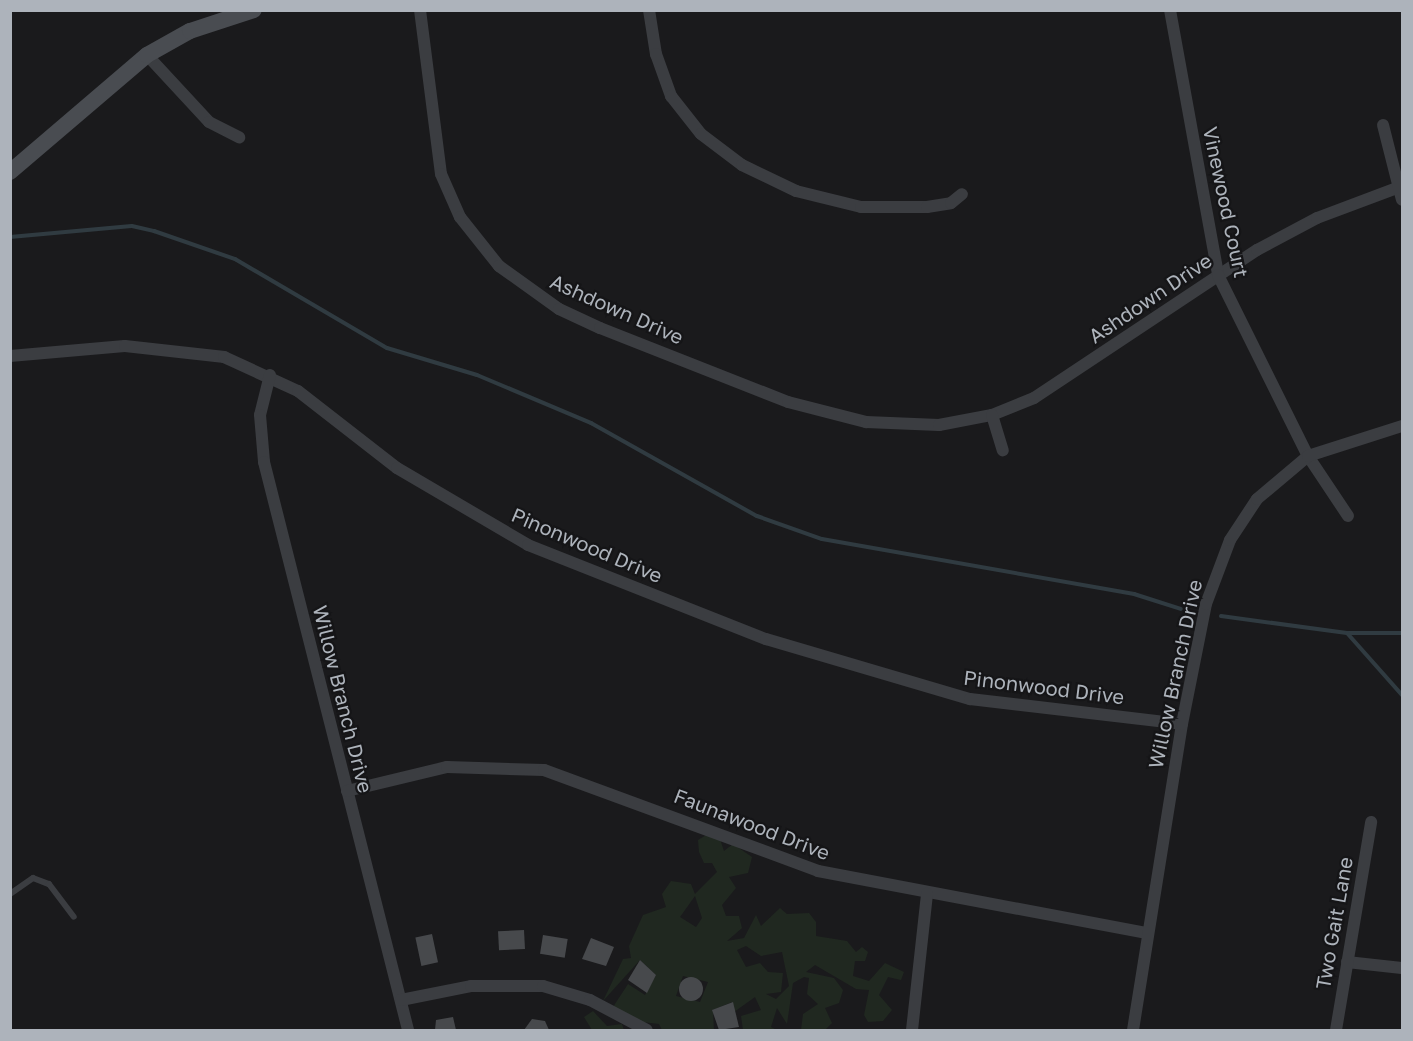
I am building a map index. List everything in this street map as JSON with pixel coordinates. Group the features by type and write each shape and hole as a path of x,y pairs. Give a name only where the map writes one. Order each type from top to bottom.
{"street":[{"path":"10,172 147,55 190,31 254,10"},
{"name":"Ashdown Drive","path":"420,10 445,188 480,245 527,288 600,328 824,413 911,426 992,415 1074,375 1218,275 1317,218 1397,188"},
{"path":"650,10 656,54 671,96 701,134 742,165 796,191 861,207 927,207 951,203 962,194"},
{"name":"Vinewood Court","path":"1170,10 1218,275 1308,456 1348,516"},
{"path":"147,55 209,122 239,137"},
{"path":"1383,125 1397,188 1402,200"},
{"name":"Pinonwood Drive","path":"10,356 174,348 224,357 270,375 314,401 406,474 528,545 766,639 970,699 1182,724"},
{"name":"Willow Branch Drive","path":"270,375 260,415 264,462 408,1030"},
{"path":"992,415 1003,450"},
{"name":"Willow Branch Drive","path":"1133,1030 1182,724 1206,604 1230,540 1257,499 1308,456 1402,426"},
{"name":"Faunawood Drive","path":"347,791 447,767 544,770 818,871 927,894 1147,933"},
{"name":"Two Gait Lane","path":"1336,1030 1371,822"},
{"path":"912,1030 927,894"},
{"path":"1347,962 1402,968"},
{"path":"401,1000 471,986 543,986 590,1000 647,1030"}],"lane":[{"path":"10,894 33,878 49,884 74,917"}],"shaded area":[{"path":"708,834 720,839 724,851 733,844 752,857 748,873 729,877 736,888 722,905 726,916 739,916 742,928 727,941 744,938 756,915 761,926 780,908 787,914 809,913 816,922 816,936 847,941 856,952 862,947 868,952 865,961 855,961 853,976 869,981 885,963 904,972 901,980 888,977 879,995 892,1010 883,1021 868,1022 864,1015 869,990 856,989 815,965 806,972 834,978 843,990 839,1003 825,1008 832,1023 825,1030 801,1030 803,1014 818,1004 807,994 809,978 804,977 793,983 787,1024 777,1008 771,1027 777,1030 743,1030 741,1016 761,1010 755,997 734,1012 732,1002 713,1010 714,1030 662,1030 659,1024 642,1022 613,1007 628,984 645,995 656,975 640,960 603,1001 623,959 631,958 629,946 643,915 666,907 662,894 671,881 691,884 695,894 717,872 712,863 704,863 699,852 698,840","holes":["695,896 702,918 696,927 680,917","746,946 761,956 782,952 789,986 776,999 766,994 781,992 783,973 768,972 760,963 746,967 737,950","683,976 708,982 700,1002 676,996"]},
{"path":"593,1011 607,1026 622,1024 624,1030 592,1030 584,1017"}],"building":[{"path":"524,930 525,949 499,950 498,931"},
{"path":"432,934 438,962 421,966 415,938"},
{"path":"543,935 568,939 565,958 540,954"},
{"path":"591,938 614,947 606,966 582,959"},
{"path":"640,960 656,975 647,993 628,980"},
{"path":"686,977 696,977 703,984 703,994 696,1001 686,1001 679,994 679,984"},
{"path":"733,1002 739,1027 719,1030 712,1010"},
{"path":"453,1017 456,1030 435,1030 436,1020"},
{"path":"532,1019 545,1021 549,1030 524,1030"}],"waterway":[{"path":"10,237 132,226 154,231 235,259 387,348 477,375 591,423 757,516 822,539 1134,594 1181,609"},
{"path":"1221,616 1347,633 1402,633"},
{"path":"1347,633 1402,695"}]}
